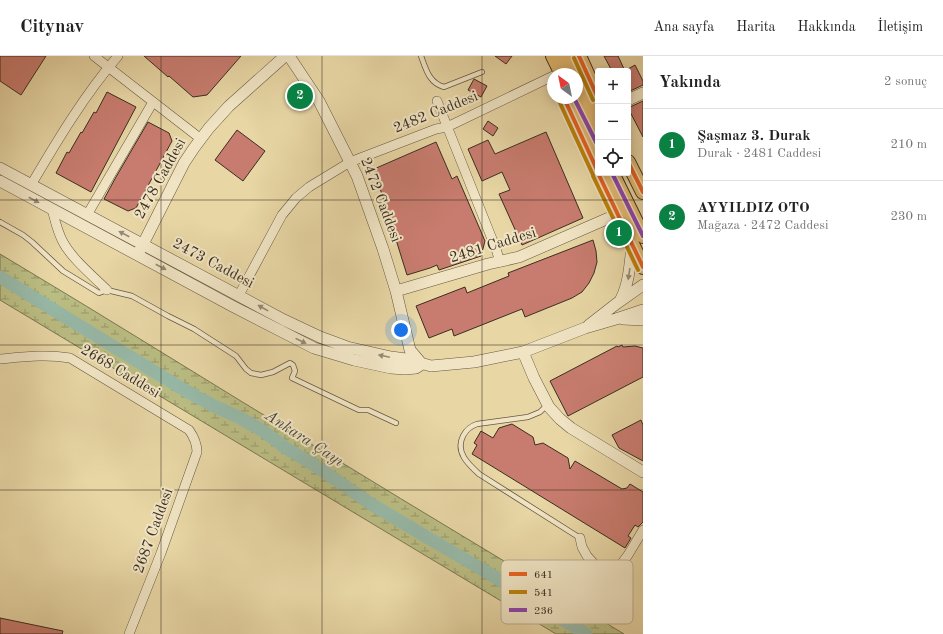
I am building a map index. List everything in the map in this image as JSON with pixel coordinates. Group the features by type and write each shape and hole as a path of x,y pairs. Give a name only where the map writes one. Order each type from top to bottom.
{"main road":[{"path":"549,56 552,68"},
{"path":"553,56 559,68"},
{"path":"567,56 573,68"},
{"path":"579,56 595,91"},
{"path":"583,90 595,116"},
{"path":"567,104 595,165"},
{"path":"577,104 595,140"},
{"path":"631,168 643,192"},
{"path":"600,176 618,214 637,243"},
{"path":"613,176 637,243 643,267"},
{"path":"623,176 643,216"}],"street":[{"path":"94,56 109,66 201,139"},
{"path":"31,185 86,99 109,66 118,56"},
{"name":"2478 Caddesi","path":"137,254 184,163 209,128 229,106 285,56"},
{"name":"2472 Caddesi","path":"289,56 319,101 359,181 381,242 396,291 410,350 422,364"},
{"name":"2482 Caddesi","path":"239,295 282,215 296,198 309,187 350,162 436,129 448,127 547,78"},
{"path":"631,99 643,93"},
{"path":"437,101 500,262"},
{"path":"87,215 153,102"},
{"name":"2473 Caddesi","path":"0,168 284,320 330,341 358,350 406,359 431,366 474,362 523,352 585,328 643,310"},
{"name":"2473 Caddesi","path":"0,181 314,348 354,360 391,368 416,368 422,364"},
{"path":"52,209 58,232 67,248 80,264 107,290"},
{"name":"2481 Caddesi","path":"396,291 488,264 525,255 618,214"},
{"path":"620,301 625,290 637,243"},
{"name":"2473 Caddesi","path":"585,328 643,285"},
{"path":"616,319 643,320"},
{"path":"523,352 534,378 548,404 560,419 571,428 643,472"},
{"name":"2668 Caddesi","path":"0,359 29,356 56,356 70,358 189,430 194,437"},
{"name":"2687 Caddesi","path":"129,634 161,553 197,452 197,444 194,437"},
{"path":"624,560 643,530"},
{"path":"580,538 582,548 591,560"}],"lane":[{"path":"421,56 432,80 438,86 444,87 482,72"},
{"path":"0,222 23,235 63,271 99,293 107,290 132,296 194,329 236,356 251,373 261,375 273,372 290,363 293,365 295,371 292,378 359,410 368,410 396,423"},
{"path":"548,404 540,412 528,417 478,424 470,427 464,433 460,442 462,456 479,474 580,538"}],"green space":[{"path":"0,254 502,560 501,601 0,300"},
{"path":"539,624 607,624 624,634 556,634"}],"building":[{"path":"0,56 46,56 21,95 0,81"},
{"path":"144,56 241,56 207,95 193,97"},
{"path":"495,56 512,56 506,64"},
{"path":"604,56 618,56 624,68 610,68"},
{"path":"635,65 643,81 643,85 631,91 631,68 630,68"},
{"path":"474,79 487,86 481,97 468,90"},
{"path":"302,88 308,98 298,104 292,95"},
{"path":"107,92 136,107 91,192 56,173 67,152 69,153 94,112 96,113"},
{"path":"643,101 643,137 631,114 631,107"},
{"path":"488,121 498,128 493,136 483,129"},
{"path":"148,122 169,133 172,141 136,208 128,211 104,199"},
{"path":"237,130 265,151 243,181 215,160"},
{"path":"546,132 583,218 522,245 499,194 510,190 502,172 482,181 468,149 488,140 495,154"},
{"path":"436,142 452,179 457,176 485,241 481,256 439,270 437,265 407,275 374,169"},
{"path":"593,240 597,262 594,273 582,292 572,298 525,317 522,309 454,336 452,329 429,338 416,306 465,287 467,293 509,276 508,273"},
{"path":"622,345 623,347 635,346 643,348 643,377 568,416 550,381 617,346"},
{"path":"641,420 643,425 643,461 619,448 612,435"},
{"path":"512,424 533,437 535,445 543,443 568,458 570,469 575,461 622,489 627,488 630,484 643,492 643,522 638,527 635,525 628,536 631,538 625,548 472,454 477,445 474,443 481,431 493,438 499,428"},
{"path":"0,618 63,631 62,634 0,634"}],"waterway":[{"name":"Ankara Çayı","path":"0,277 186,391 263,431 286,448 314,465 371,504 501,581"},
{"name":"Ankara Çayı","path":"570,624 586,634"}],"transit line":[{"name":"641","path":"579,56 595,91"},
{"name":"541","path":"574,58 593,100"},
{"name":"541","path":"560,104 593,175"},
{"name":"641","path":"567,104 595,165"},
{"name":"236","path":"577,104 595,140"},
{"name":"641","path":"631,168 643,192"},
{"name":"541","path":"593,176 638,270"},
{"name":"641","path":"599,176 643,267"},
{"name":"236","path":"613,176 643,236"}],"place":[{"name":"AYYILDIZ OTO","path":"300,96"},
{"name":"Şaşmaz 3. Durak","path":"619,233"}]}
